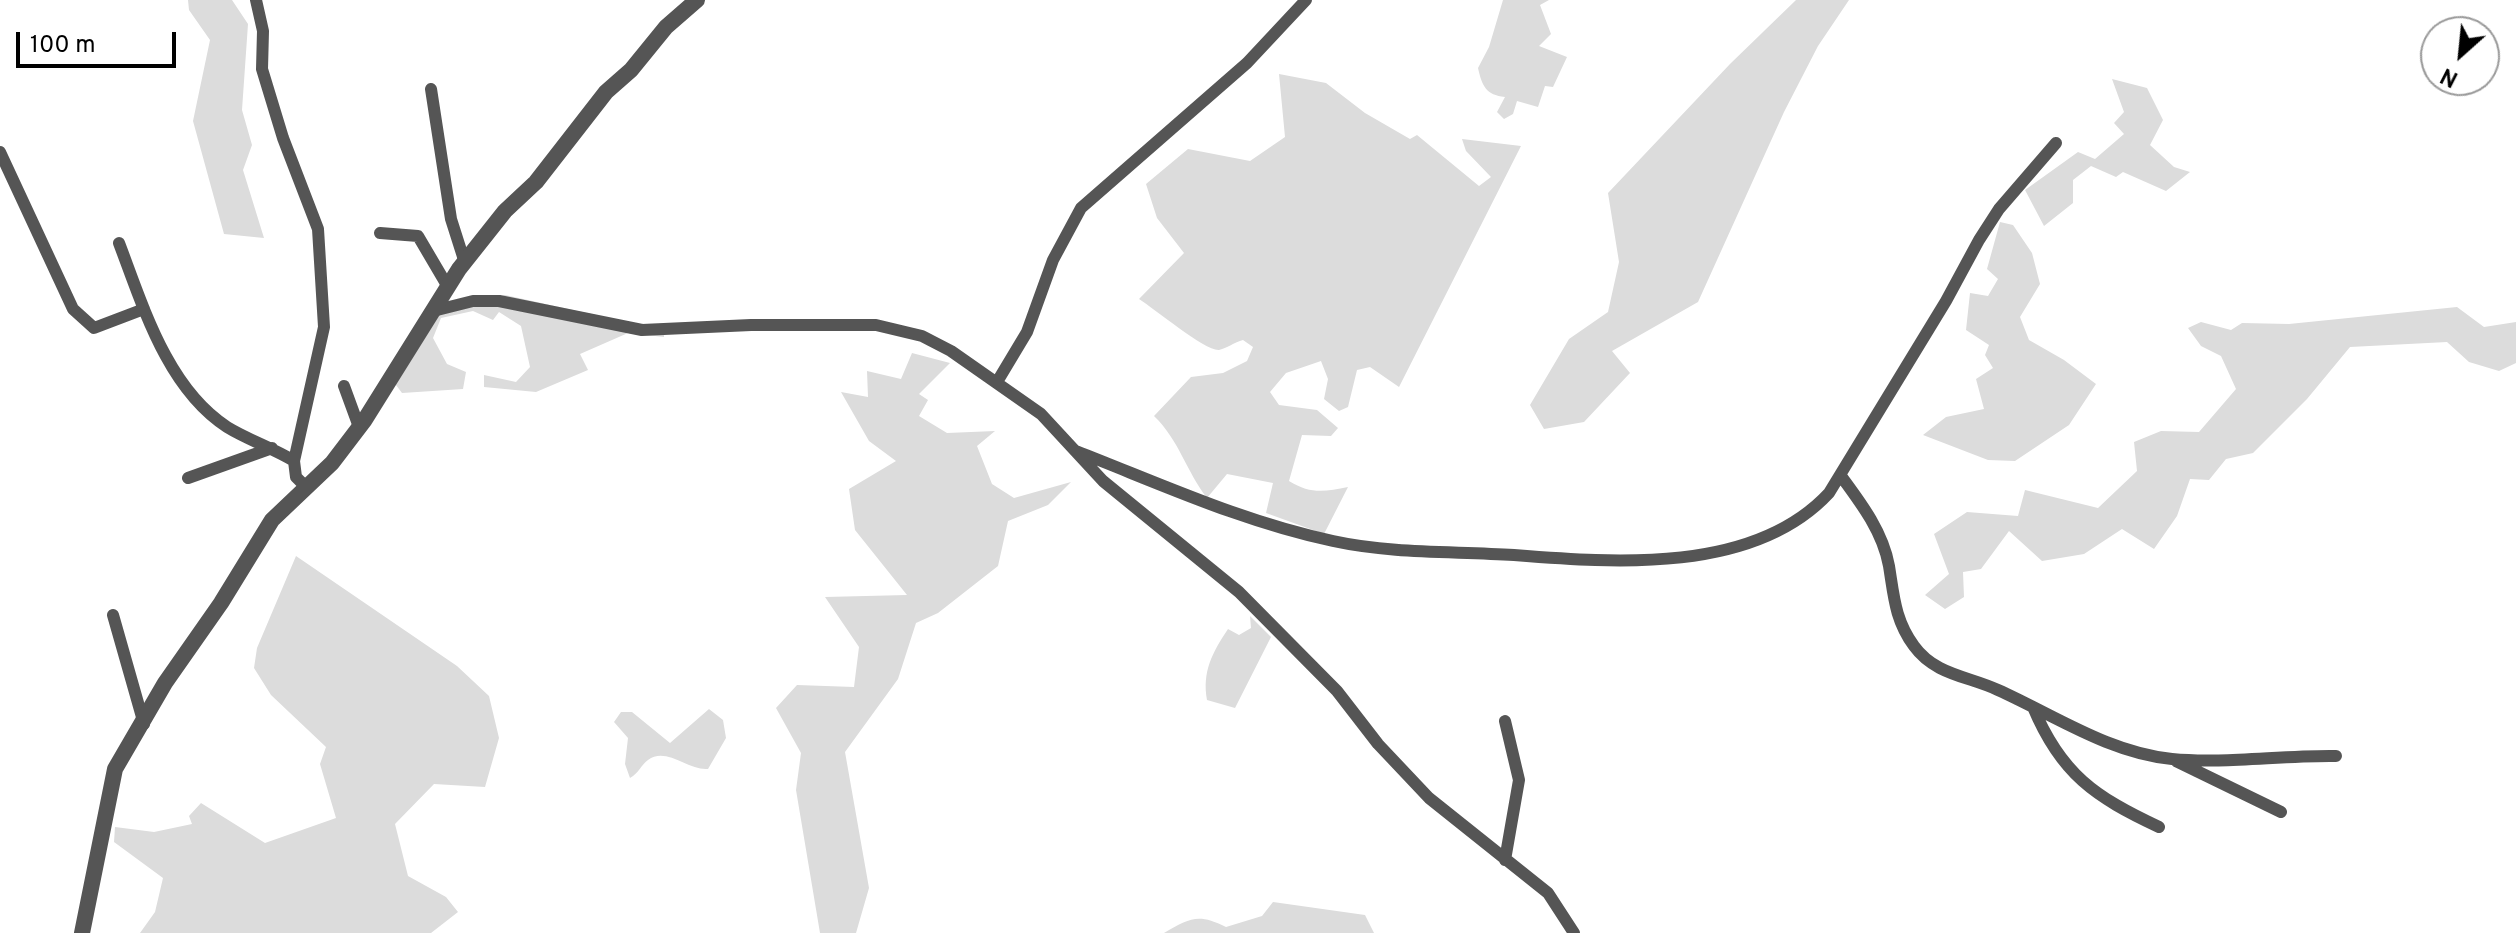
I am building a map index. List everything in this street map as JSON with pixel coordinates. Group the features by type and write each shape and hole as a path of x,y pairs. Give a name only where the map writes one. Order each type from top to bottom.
{"street":[{"path":"256,0 263,31 262,69 283,138 318,229 324,327 294,461 296,477 307,488"},
{"path":"82,933 115,769 144,724 165,683 221,603 272,520 307,488 359,427 448,287 505,211 536,182 606,92 631,70 666,27 697,0"},
{"path":"997,382 1027,332 1053,260 1081,208 1247,63 1306,0"},
{"path":"431,89 449,208 465,263"},
{"path":"1074,450 1201,502 1330,541 1406,553 1514,555 1566,562 1633,560 1749,545 1783,531 1818,505 1841,476 1986,230 2056,143"},
{"path":"0,152 73,309 94,328 144,309"},
{"path":"380,233 418,236 448,287"},
{"path":"119,243 144,309 178,374 202,407 230,429 294,461"},
{"path":"433,311 473,301 499,301 642,330 751,325 876,325 922,336 997,382 1041,414 1103,481 1239,592 1337,691 1378,744 1429,798 1548,893 1574,933"},
{"path":"344,386 359,427"},
{"path":"188,478 272,448"},
{"path":"1841,476 1865,507 1877,532 1889,565 1895,611 1916,648 1941,669 1988,685 2084,734 2171,759 2281,812"},
{"path":"113,615 144,724"},
{"path":"2032,707 2049,745 2082,782 2110,804 2159,827"},
{"path":"1505,721 1519,780 1505,860"},
{"path":"2171,759 2336,756"}],"shaded area":[{"path":"188,0 232,0 248,24 242,110 252,145 243,170 264,238 224,234 193,121 210,40 189,10"},
{"path":"1503,0 1549,0 1540,5 1551,34 1539,46 1567,57 1553,87 1545,86 1538,107 1517,101 1513,114 1504,119 1497,112 1505,97 1493,94 1486,88 1478,68 1489,47"},
{"path":"1796,0 1849,0 1818,46 1784,112 1698,302 1612,351 1630,373 1584,422 1544,429 1530,405 1569,339 1608,312 1619,262 1608,193 1730,64"},
{"path":"1279,74 1326,83 1365,113 1410,139 1417,135 1479,186 1491,177 1466,151 1462,139 1521,146 1399,387 1370,367 1357,370 1348,407 1339,411 1324,399 1328,379 1321,361 1286,373 1270,392 1279,405 1317,410 1338,428 1331,436 1302,435 1289,481 1317,491 1348,487 1324,534 1266,513 1273,483 1227,474 1207,498 1170,435 1154,416 1191,377 1223,373 1247,361 1253,347 1243,340 1219,350 1212,349 1139,299 1184,253 1157,218 1146,184 1188,149 1250,161 1285,137"},
{"path":"2112,79 2147,88 2163,120 2150,145 2174,167 2190,172 2166,191 2123,172 2116,177 2091,166 2073,180 2073,203 2044,226 2025,190 2078,152 2095,159 2124,134 2114,123 2124,112"},
{"path":"2000,222 2013,225 2032,253 2040,284 2020,317 2029,340 2064,360 2096,384 2069,425 2015,461 1988,460 1923,435 1946,417 1984,409 1976,379 1993,368 1985,355 1989,345 1966,330 1970,293 1988,296 1998,279 1987,269"},
{"path":"505,295 664,330 664,337 628,333 580,354 588,370 536,392 484,387 484,375 516,382 530,367 521,326 499,312 493,320 473,311 441,318 433,338 447,364 466,372 463,389 402,393 393,381 432,315 447,306"},
{"path":"2457,307 2484,327 2516,322 2516,363 2499,371 2469,362 2447,342 2350,347 2307,399 2253,453 2226,459 2209,480 2190,479 2177,516 2154,549 2122,529 2084,554 2042,561 2009,531 1981,569 1963,572 1964,597 1945,609 1925,595 1949,574 1934,534 1967,512 2018,516 2025,490 2098,508 2137,471 2134,442 2161,431 2199,432 2236,389 2221,356 2201,346 2188,328 2201,322 2231,330 2242,323 2289,324"},
{"path":"912,353 950,363 919,394 928,400 919,416 947,433 995,431 977,446 992,484 1014,498 1071,482 1048,505 1008,521 998,566 938,613 916,623 898,679 845,752 869,888 856,933 820,933 796,790 801,753 776,708 797,685 854,687 859,647 825,597 907,595 855,530 849,489 896,461 869,441 841,392 868,397 867,371 901,379"},
{"path":"296,556 457,666 489,696 499,738 485,787 434,784 395,824 408,876 446,897 458,912 431,933 140,933 155,912 163,878 114,842 115,827 154,832 192,824 189,816 201,803 265,843 336,818 320,764 326,747 271,695 254,668 257,648"},
{"path":"1250,616 1271,637 1235,708 1207,700 1207,672 1217,646 1228,629 1239,635 1251,628"},
{"path":"709,709 723,720 726,738 708,769 670,757 655,756 630,778 625,764 628,738 614,722 621,712 632,712 670,743"},
{"path":"1273,902 1365,915 1374,933 1164,933 1194,919 1208,920 1226,927 1262,916"}]}
